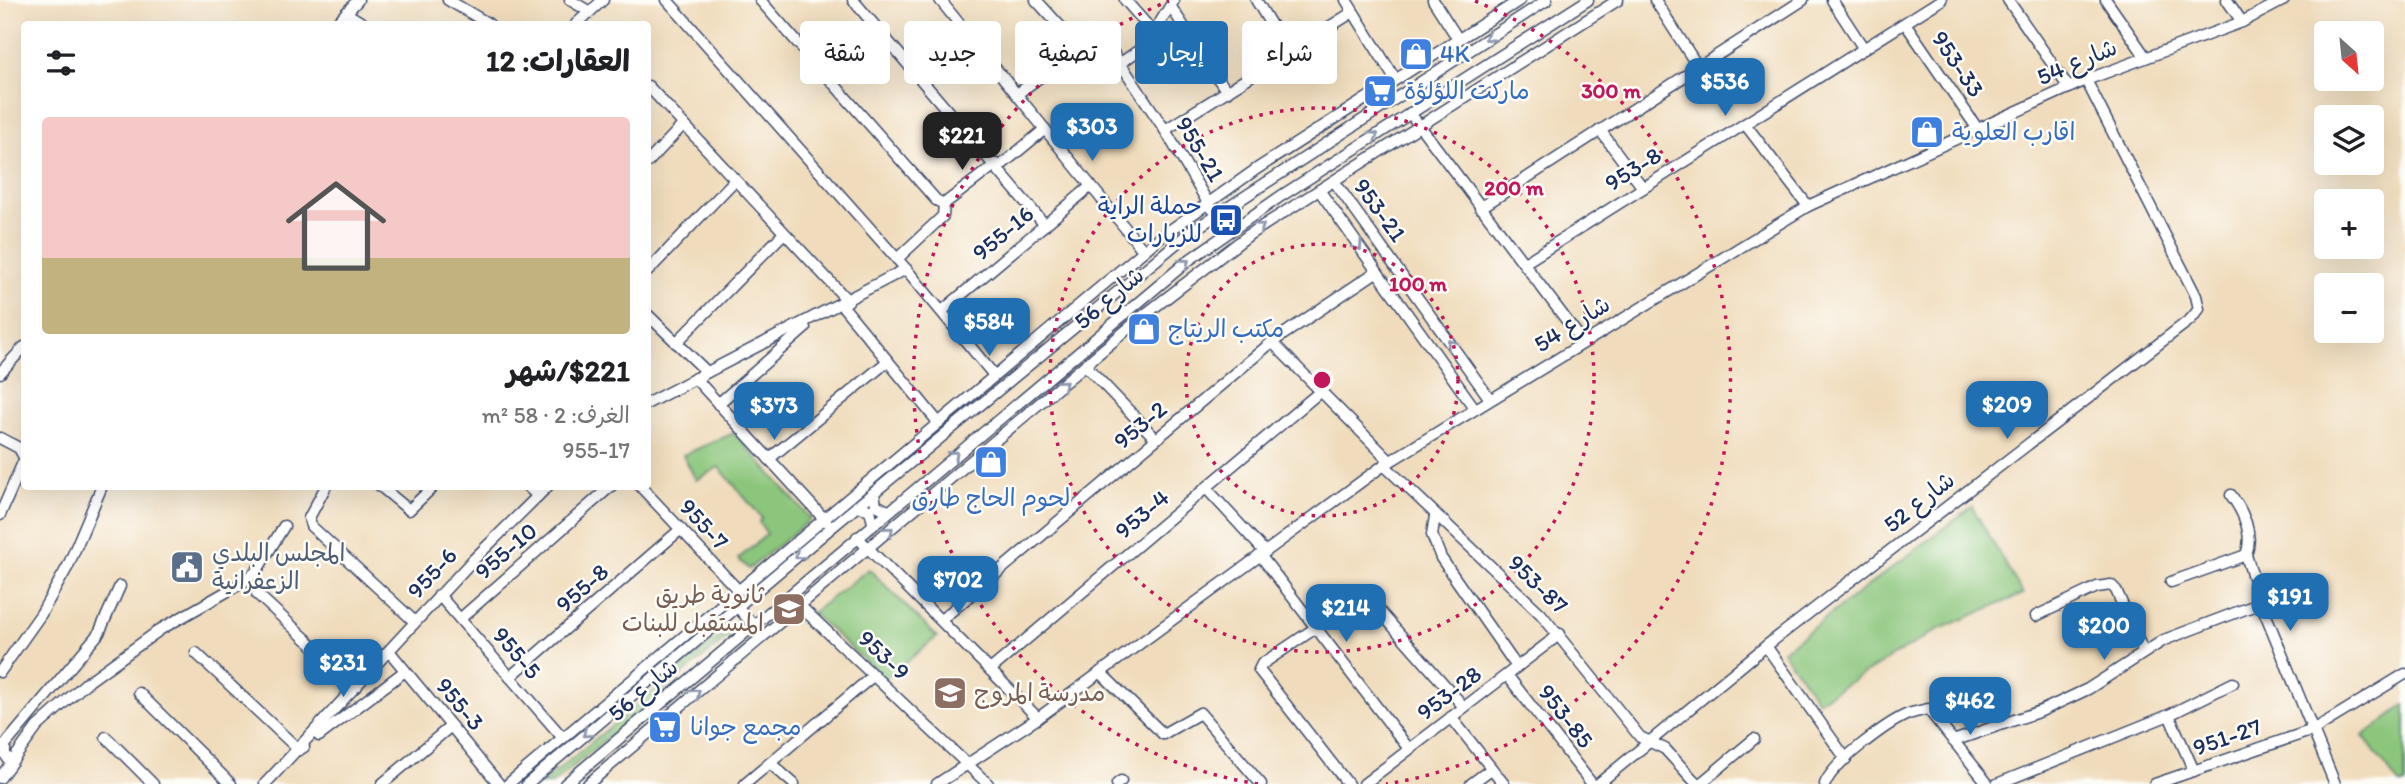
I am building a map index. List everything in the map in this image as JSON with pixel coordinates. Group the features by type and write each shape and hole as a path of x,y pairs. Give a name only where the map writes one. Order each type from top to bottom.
{"street":[{"path":"339,21 358,0"},
{"path":"448,0 484,21"},
{"path":"570,0 590,12"},
{"path":"580,21 603,0"},
{"path":"667,0 906,269 993,374"},
{"path":"760,0 936,200 944,204"},
{"path":"853,0 997,165 1045,225"},
{"path":"940,0 1143,250"},
{"path":"1036,0 1055,21"},
{"path":"1125,0 1144,21"},
{"path":"1256,0 1269,21"},
{"path":"1346,0 1395,79"},
{"path":"1433,0 1458,39"},
{"path":"508,784 1143,250 1207,203 1520,0"},
{"name":"شارع 56","path":"527,784 857,506 1138,274 1215,214 1547,0"},
{"name":"شارع 56","path":"565,784 1159,283 1219,237 1588,0"},
{"path":"588,784 1231,247 1618,0"},
{"path":"1655,0 1698,67"},
{"path":"1480,208 1803,0"},
{"path":"1832,0 1864,48"},
{"name":"953-8","path":"1525,262 1941,0"},
{"path":"2008,0 2069,88"},
{"path":"2106,0 2145,56"},
{"path":"2227,0 2242,22"},
{"name":"شارع 54","path":"937,784 1038,718 1387,463 1808,206 2086,80 2242,22 2284,0"},
{"path":"1162,21 1172,4 1227,92"},
{"path":"1337,22 1353,12"},
{"path":"346,13 359,21"},
{"name":"953-33","path":"1905,23 1976,128"},
{"path":"1122,62 1135,53"},
{"name":"955-21","path":"1122,62 1215,214"},
{"name":"شارع 52","path":"1598,784 1766,646 2191,319 2199,309 2196,296 2086,80"},
{"path":"1165,131 1242,82"},
{"path":"1017,94 1030,84"},
{"path":"651,89 784,233 844,303 938,422"},
{"path":"1410,113 1583,342"},
{"path":"1745,124 1808,206"},
{"path":"651,159 684,125"},
{"path":"897,259 943,216 944,204 1045,129"},
{"path":"1600,131 1643,188"},
{"path":"1311,152 1322,169"},
{"path":"651,268 735,180"},
{"name":"953-21","path":"1334,181 1490,400"},
{"name":"955-16","path":"942,311 1091,186"},
{"name":"953-21","path":"1319,190 1475,409"},
{"path":"676,343 784,233"},
{"path":"651,401 815,319 906,269"},
{"name":"953-2","path":"941,621 1272,342 1376,272"},
{"path":"651,318 707,372"},
{"path":"718,404 815,319"},
{"name":"953-87","path":"1272,342 1322,390 1435,516 1560,634 1640,737 1665,749 1698,784"},
{"path":"0,373 21,351"},
{"path":"769,459 888,361"},
{"path":"1086,366 1156,439"},
{"path":"695,378 832,527"},
{"name":"953-4","path":"990,670 1322,390"},
{"path":"0,438 19,448 21,452"},
{"path":"0,515 21,466"},
{"path":"1206,488 1263,553 1314,629 1409,749"},
{"path":"0,672 41,614 68,566 100,490"},
{"path":"324,490 309,518 311,526 415,622"},
{"path":"385,490 409,510 430,490"},
{"path":"531,490 538,496"},
{"name":"955-6","path":"267,783 439,595 544,490"},
{"name":"955-10","path":"460,620 606,490"},
{"name":"955-7","path":"644,490 737,590"},
{"path":"874,493 876,505 888,511"},
{"path":"2171,582 2246,555 2252,543 2249,530 2231,495"},
{"path":"857,506 870,510 873,523"},
{"path":"1435,516 1432,535 1441,558 1517,667"},
{"path":"0,778 37,727 85,684 160,629 242,583 256,572 284,526"},
{"name":"955-8","path":"510,677 681,530"},
{"path":"857,537 1038,718"},
{"path":"2246,555 2261,603 2335,784"},
{"path":"10,762 5,754 5,745 99,634 120,586"},
{"path":"2036,616 2097,587 2111,586 2116,590 2143,650"},
{"path":"257,594 357,686"},
{"name":"955-5","path":"439,595 563,738"},
{"path":"1368,598 1464,707"},
{"path":"1953,741 2041,710 2088,689 2143,650 2261,603"},
{"path":"737,606 753,625"},
{"name":"953-9","path":"800,606 970,764 988,784"},
{"path":"1314,629 1262,664 1259,670 1348,784"},
{"name":"953-28","path":"1364,784 1560,634"},
{"path":"1766,646 1846,759"},
{"name":"955-3","path":"389,651 499,784"},
{"path":"196,653 299,750 405,671"},
{"path":"1100,672 1163,734 1200,713 1261,784"},
{"name":"953-85","path":"1507,674 1592,784"},
{"name":"951-27","path":"2155,784 2313,730 2405,674"},
{"path":"745,784 874,675"},
{"path":"1997,784 2169,715 2233,683"},
{"path":"139,693 231,784"},
{"path":"1825,784 1846,759 1906,715 1928,709 1988,784"},
{"path":"2169,715 2194,771"},
{"path":"1451,717 1503,784"},
{"path":"382,784 451,726"},
{"path":"106,737 153,784"},
{"path":"1698,784 1754,739"},
{"path":"770,763 794,784"},
{"path":"1471,784 1491,769"},
{"path":"598,775 608,784"}],"green space":[{"path":"734,433 811,519 749,569 738,559 767,534 759,522 762,518 719,467 696,480 683,455"},
{"path":"1972,507 2023,594 1937,630 1818,701 1782,651"},
{"path":"869,569 937,637 885,679 812,613"},
{"path":"741,619 736,630 552,784 541,784"},
{"path":"2405,705 2405,784 2399,784 2363,736"}],"place":[{"name":"4K","path":"1416,54"},
{"name":"ماركت اللؤلؤة","path":"1380,91"},
{"name":"اقارب العلوية","path":"1927,132"},
{"name":"حملة الراية للزيارات","path":"1226,220"},
{"name":"مكتب الريتاج","path":"1144,329"},
{"name":"لحوم الحاج طارق","path":"991,462"},
{"name":"المجلس البلدي الزعفرانية","path":"187,567"},
{"name":"ثانوية طريق المستقبل للبنات","path":"789,609"},
{"name":"مدرسة المروج","path":"950,693"},
{"name":"مجمع جوانا","path":"665,727"}]}
